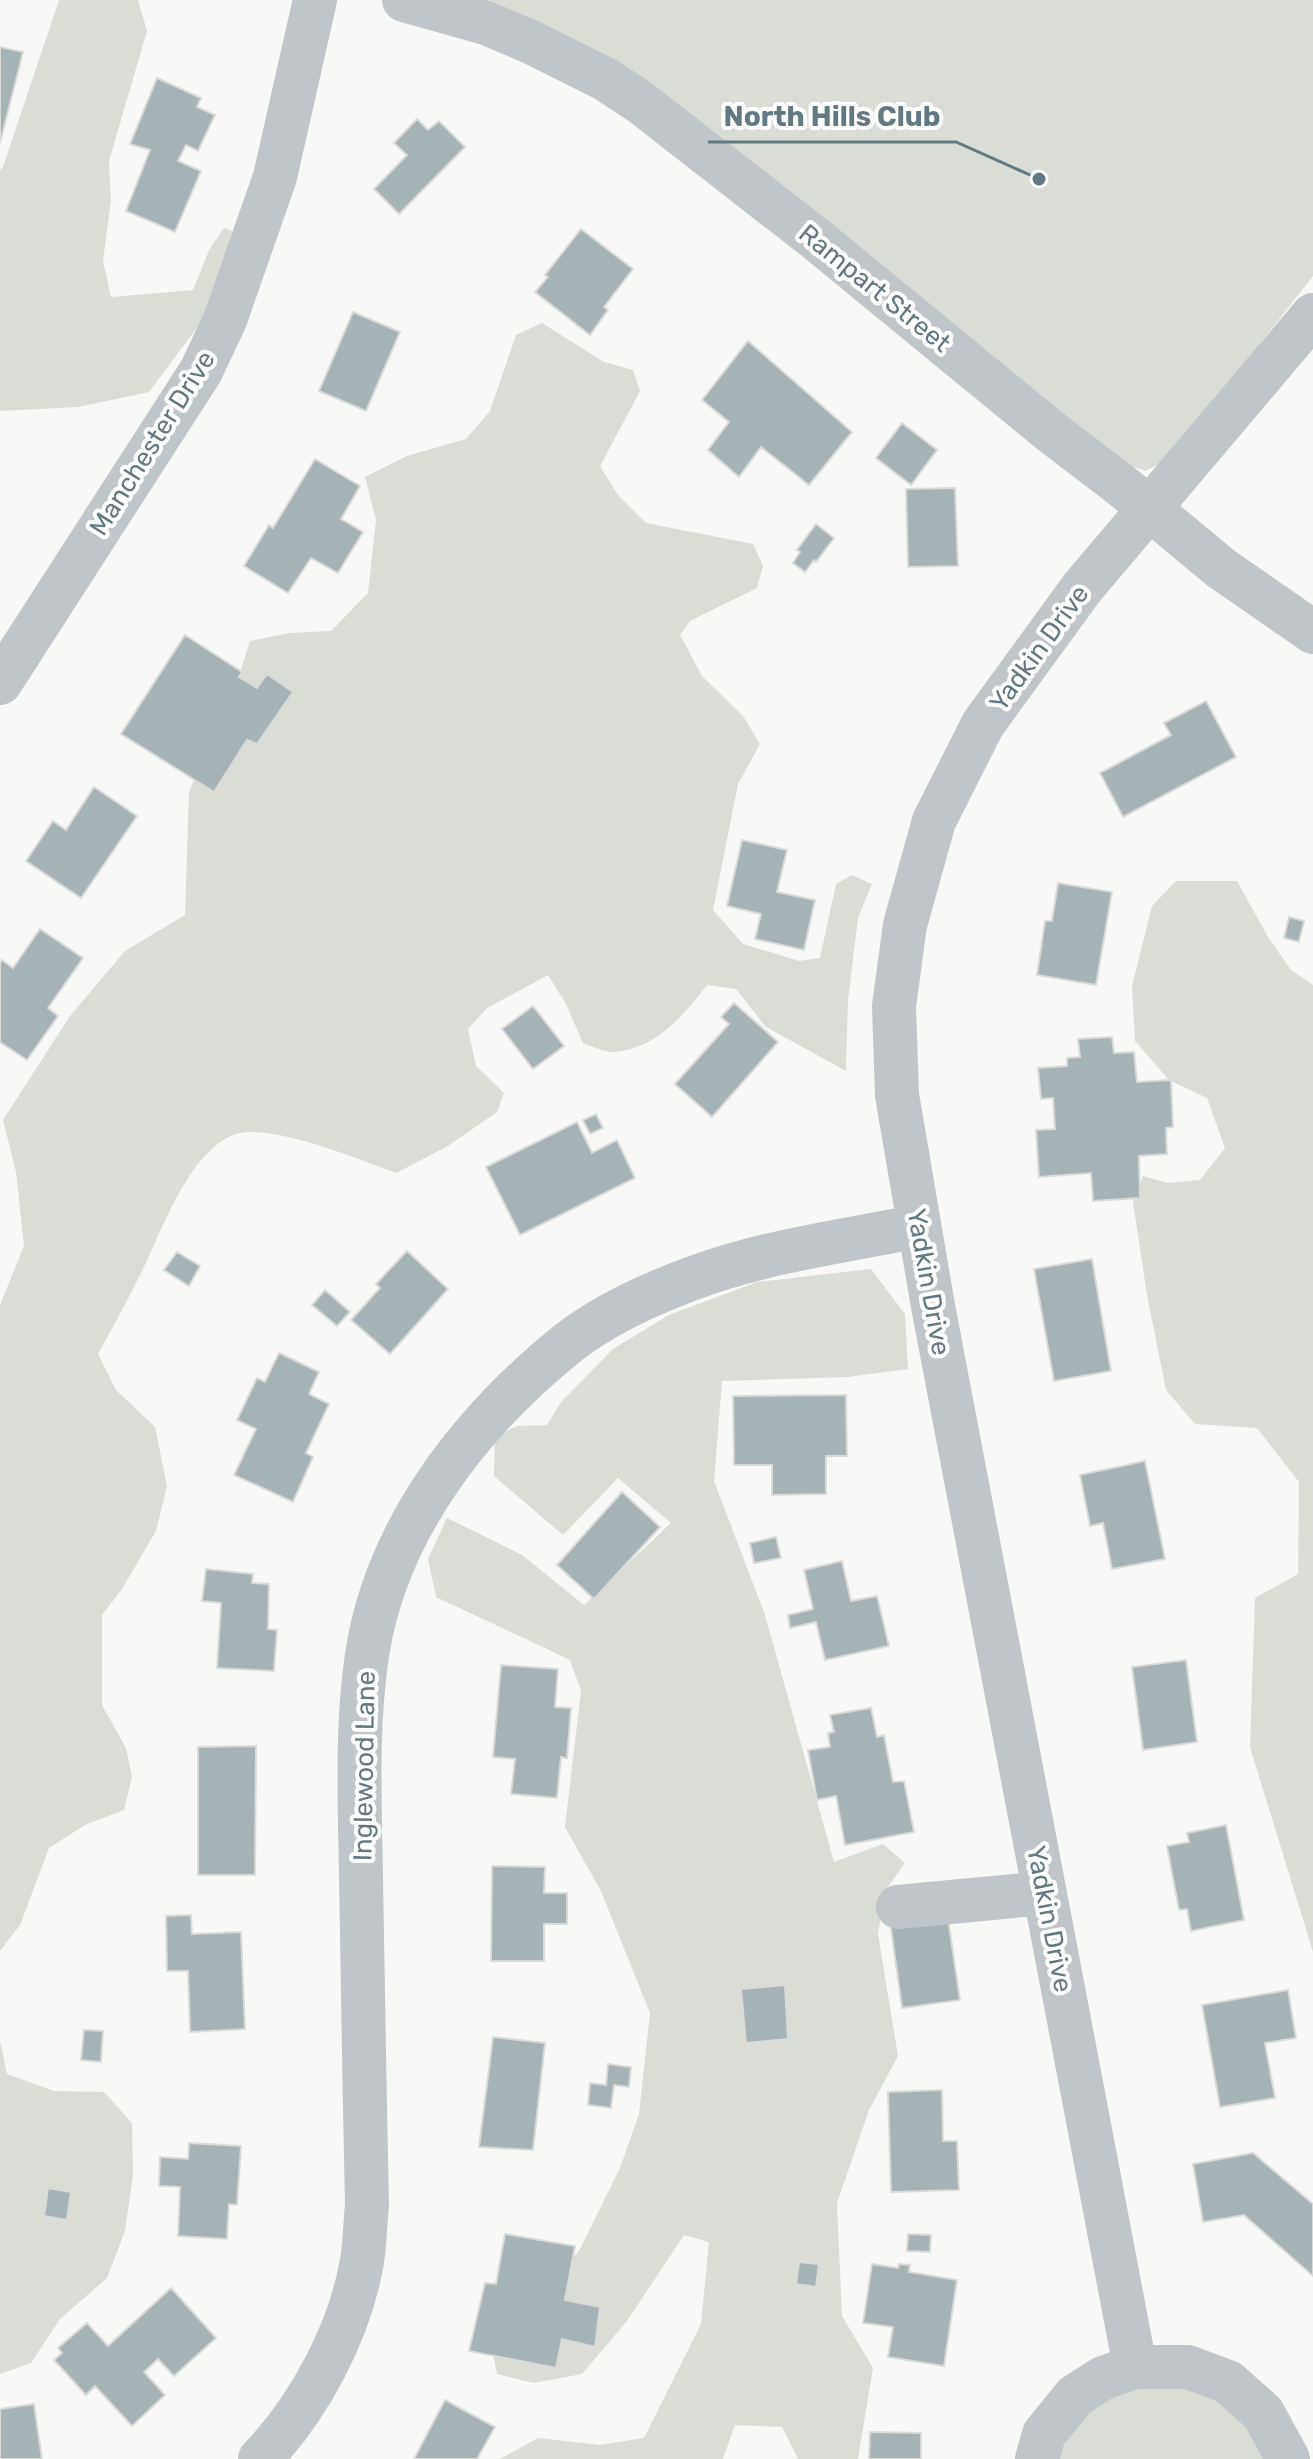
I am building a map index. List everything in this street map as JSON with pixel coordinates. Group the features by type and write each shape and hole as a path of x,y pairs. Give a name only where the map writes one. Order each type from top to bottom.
{"street":[{"name":"Manchester Drive","path":"0,683 201,371 219,333 275,177 315,0"},
{"name":"Rampart Street","path":"404,0 486,23 533,43 605,79 640,102 816,239 1222,569 1313,632"},
{"name":"Yadkin Drive","path":"1135,2367 919,1226 897,1095 894,1006 905,925 934,821 983,724 1082,588 1313,315"},
{"name":"Inglewood Lane","path":"260,2459 298,2414 321,2375 354,2294 362,2261 367,2205 360,1793 367,1655 377,1610 399,1551 423,1504 488,1416 569,1342 608,1317 695,1277 745,1261 919,1226"},
{"path":"898,1907 1045,1893"},
{"path":"1037,2459 1044,2434 1075,2396 1103,2378 1135,2367 1188,2367 1228,2382 1263,2413 1288,2459"}],"shaded area":[{"path":"59,0 138,0 147,31 109,161 111,200 103,261 111,297 193,290 209,250 224,228 237,233 214,305 149,392 78,407 0,411 0,170"},
{"path":"467,0 1313,0 1313,276 1170,458 1146,471 1122,463"},
{"path":"542,323 604,362 633,370 640,391 600,466 618,495 646,523 753,544 763,566 757,588 690,621 680,635 702,676 743,716 760,744 738,784 713,910 743,944 799,961 820,958 836,884 852,875 872,884 858,918 848,1000 846,1071 766,1027 736,989 707,985 678,1019 655,1038 628,1050 602,1050 583,1043 566,1004 548,975 487,1008 468,1029 476,1066 504,1093 497,1112 448,1146 396,1173 323,1146 264,1133 248,1132 229,1137 212,1149 184,1185 98,1354 116,1390 155,1427 167,1486 156,1531 122,1589 102,1615 102,1705 126,1748 132,1777 124,1810 85,1825 49,1848 20,1925 0,1951 0,1305 24,1246 16,1172 3,1120 70,1016 125,951 185,915 189,792 239,676 250,641 289,633 331,631 368,593 376,520 365,477 407,456 466,439 490,411 516,335"},
{"path":"1176,881 1237,881 1268,937 1291,970 1313,985 1313,1952 1250,1747 1255,1598 1298,1574 1299,1482 1257,1428 1195,1424 1166,1390 1133,1202 1143,1176 1168,1183 1200,1180 1225,1148 1207,1098 1169,1080 1135,1041 1132,986 1152,906"},
{"path":"871,1269 905,1314 908,1369 848,1377 722,1381 714,1481 765,1615 834,1862 883,1844 905,1863 885,1891 878,1934 898,2056 869,2110 837,2203 842,2316 873,2368 858,2459 798,2459 782,2427 735,2425 723,2459 500,2459 538,2438 600,2445 644,2438 701,2324 709,2242 684,2235 627,2321 582,2374 534,2383 497,2374 491,2345 525,2319 580,2249 620,2168 639,2114 650,2013 601,1891 565,1827 581,1691 570,1660 436,1597 428,1559 447,1518 522,1555 584,1605 671,1523 618,1478 563,1535 494,1476 495,1436 517,1426 547,1425 561,1402 613,1349 669,1315 757,1282"},
{"path":"0,2041 7,2074 54,2091 104,2092 132,2123 133,2174 125,2231 107,2278 60,2319 31,2363 0,2374"},
{"path":"1159,2384 1192,2389 1230,2408 1255,2437 1266,2459 1055,2459 1071,2429 1096,2405 1120,2392"}],"building":[{"path":"0,47 23,52 0,143"},
{"path":"157,78 201,98 197,107 215,115 198,151 186,145 178,161 201,171 175,232 126,211 150,150 130,144"},
{"path":"417,119 428,130 439,121 465,147 399,214 374,189 407,155 394,143"},
{"path":"581,229 633,269 604,307 608,310 590,335 535,292"},
{"path":"353,312 400,332 366,411 319,391"},
{"path":"748,341 852,432 809,485 761,447 739,477 708,450 729,422 702,400"},
{"path":"902,423 937,450 911,485 876,458"},
{"path":"315,459 360,486 341,519 363,532 338,573 311,558 288,593 244,566 269,525 273,528"},
{"path":"955,488 958,566 908,567 906,489"},
{"path":"816,524 834,538 805,572 793,563 800,552 797,550"},
{"path":"185,635 242,672 239,677 257,688 267,674 293,692 257,744 247,740 214,792 121,734"},
{"path":"1206,701 1236,757 1123,817 1100,773 1171,735 1164,723"},
{"path":"94,787 137,816 81,898 26,861 53,821 66,830"},
{"path":"742,840 787,850 777,892 815,900 804,950 755,939 761,914 727,906"},
{"path":"1058,883 1112,892 1096,985 1037,975 1045,921 1052,921"},
{"path":"1289,917 1304,921 1299,942 1284,938"},
{"path":"40,929 83,958 48,1008 58,1016 27,1060 0,1042 0,964 2,960 13,968"},
{"path":"734,1003 778,1042 712,1117 675,1084 729,1024 721,1017"},
{"path":"533,1006 564,1046 533,1069 502,1029"},
{"path":"1112,1037 1114,1053 1134,1052 1137,1082 1171,1080 1173,1127 1166,1128 1167,1154 1139,1156 1140,1198 1093,1201 1091,1173 1039,1177 1036,1130 1055,1129 1053,1098 1041,1099 1038,1068 1067,1066 1067,1058 1080,1057 1078,1039"},
{"path":"596,1114 603,1128 590,1134 583,1120"},
{"path":"577,1122 592,1153 617,1140 635,1178 520,1235 486,1167"},
{"path":"407,1251 448,1289 390,1354 351,1320 380,1288 376,1284"},
{"path":"177,1252 200,1266 189,1286 164,1270"},
{"path":"1092,1259 1111,1371 1054,1381 1034,1269"},
{"path":"325,1290 350,1312 337,1326 312,1305"},
{"path":"279,1353 319,1372 309,1394 329,1404 306,1453 313,1457 293,1502 234,1475 256,1429 237,1420 257,1378 265,1382"},
{"path":"846,1395 847,1456 826,1456 826,1494 772,1495 772,1465 734,1465 733,1396"},
{"path":"1145,1461 1165,1559 1112,1569 1103,1523 1090,1526 1080,1475"},
{"path":"622,1492 660,1527 594,1599 557,1565"},
{"path":"776,1537 781,1558 754,1563 750,1543"},
{"path":"842,1561 851,1601 877,1596 889,1646 825,1660 816,1622 790,1628 788,1615 813,1609 804,1570"},
{"path":"206,1569 253,1574 252,1583 269,1584 268,1629 277,1630 274,1671 217,1668 221,1603 202,1601"},
{"path":"1186,1660 1197,1742 1143,1750 1132,1667"},
{"path":"501,1665 558,1669 555,1707 571,1708 567,1758 561,1757 557,1798 511,1794 515,1759 493,1757"},
{"path":"871,1708 877,1737 884,1735 893,1782 904,1781 914,1832 845,1845 836,1796 817,1800 808,1750 830,1747 828,1733 834,1732 830,1715"},
{"path":"256,1746 255,1875 198,1875 198,1747"},
{"path":"1226,1825 1244,1920 1191,1931 1187,1909 1179,1910 1167,1846 1189,1842 1187,1833"},
{"path":"492,1866 545,1867 544,1893 567,1893 567,1924 544,1924 544,1961 491,1961"},
{"path":"947,1912 960,2000 902,2008 890,1921"},
{"path":"191,1915 192,1934 241,1932 245,2029 190,2032 188,1971 167,1971 166,1916"},
{"path":"785,1985 788,2039 746,2043 741,1989"},
{"path":"1288,1990 1296,2038 1265,2043 1275,2098 1220,2107 1202,2005"},
{"path":"84,2030 103,2031 101,2062 81,2060"},
{"path":"493,2037 545,2043 533,2150 479,2147"},
{"path":"608,2064 631,2067 629,2087 614,2085 611,2108 588,2105 590,2083 606,2085"},
{"path":"942,2090 943,2141 957,2141 959,2190 891,2192 888,2092"},
{"path":"189,2143 241,2146 237,2205 229,2204 227,2239 178,2236 180,2187 159,2186 160,2157 188,2159"},
{"path":"1253,2153 1313,2204 1313,2276 1244,2215 1203,2222 1193,2164"},
{"path":"48,2188 71,2192 67,2220 44,2216"},
{"path":"505,2234 575,2246 565,2300 600,2307 595,2347 562,2339 556,2368 469,2351 485,2283 496,2284"},
{"path":"908,2234 931,2235 930,2252 907,2251"},
{"path":"799,2262 819,2264 816,2287 796,2284"},
{"path":"872,2264 898,2268 899,2264 910,2265 909,2272 957,2280 944,2366 888,2357 893,2327 863,2323"},
{"path":"171,2288 216,2338 174,2376 158,2359 144,2372 165,2395 132,2426 95,2386 86,2395 54,2360 62,2353 58,2348 87,2323 108,2346"},
{"path":"445,2400 495,2427 477,2459 414,2459"},
{"path":"34,2404 42,2459 0,2459 0,2409"},
{"path":"870,2432 921,2433 921,2459 869,2459"}],"place":[{"name":"North Hills Club","path":"1039,179"}]}
